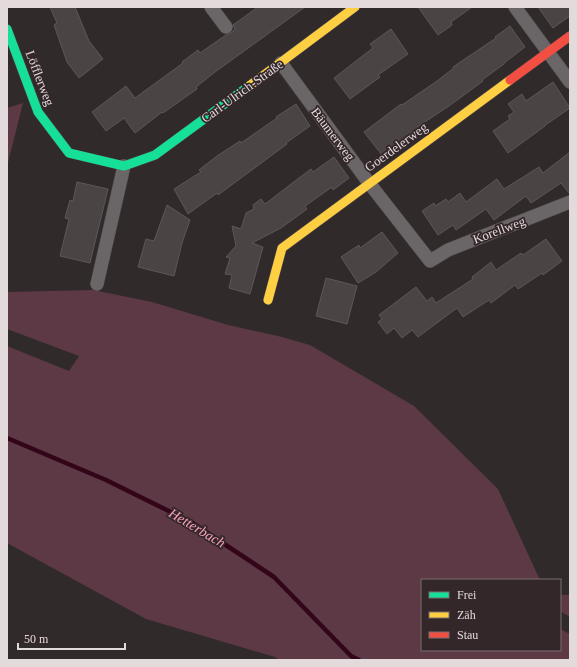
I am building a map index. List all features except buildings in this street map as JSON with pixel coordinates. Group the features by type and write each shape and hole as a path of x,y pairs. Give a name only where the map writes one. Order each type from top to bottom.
{"street":[{"path":"211,7 226,27"},
{"name":"Carl-Ulrich-Straße","path":"124,166 155,155 355,7"},
{"path":"515,7 570,82"},
{"name":"Löfflerweg","path":"7,29 38,112 69,153 124,166"},
{"name":"Goerdelerweg","path":"268,300 282,248 369,182 570,36"},
{"name":"Bäumerweg","path":"281,63 430,262"},
{"path":"97,284 124,166"},
{"name":"Korellweg","path":"430,262 448,250 570,202"}],"shaded area":[{"path":"23,103 7,167 7,108"},
{"path":"93,290 152,302 228,325 278,336 310,345 414,406 498,489 540,579 421,579 421,651 561,651 561,630 570,634 570,660 279,660 275,657 146,619 7,543 7,346 69,371 79,356 7,329 7,292"},
{"path":"561,595 570,595 570,617 561,612"}],"waterway":[{"name":"Hetterbach","path":"7,438 106,480 191,522 274,577 351,656 359,660"}],"traffic: fast":[{"path":"7,29 38,112 69,153 124,166 155,155 249,86"}],"traffic: slow":[{"path":"249,86 355,7"},
{"path":"268,300 282,248 510,80"}],"traffic: jam":[{"path":"510,80 570,36"}]}
